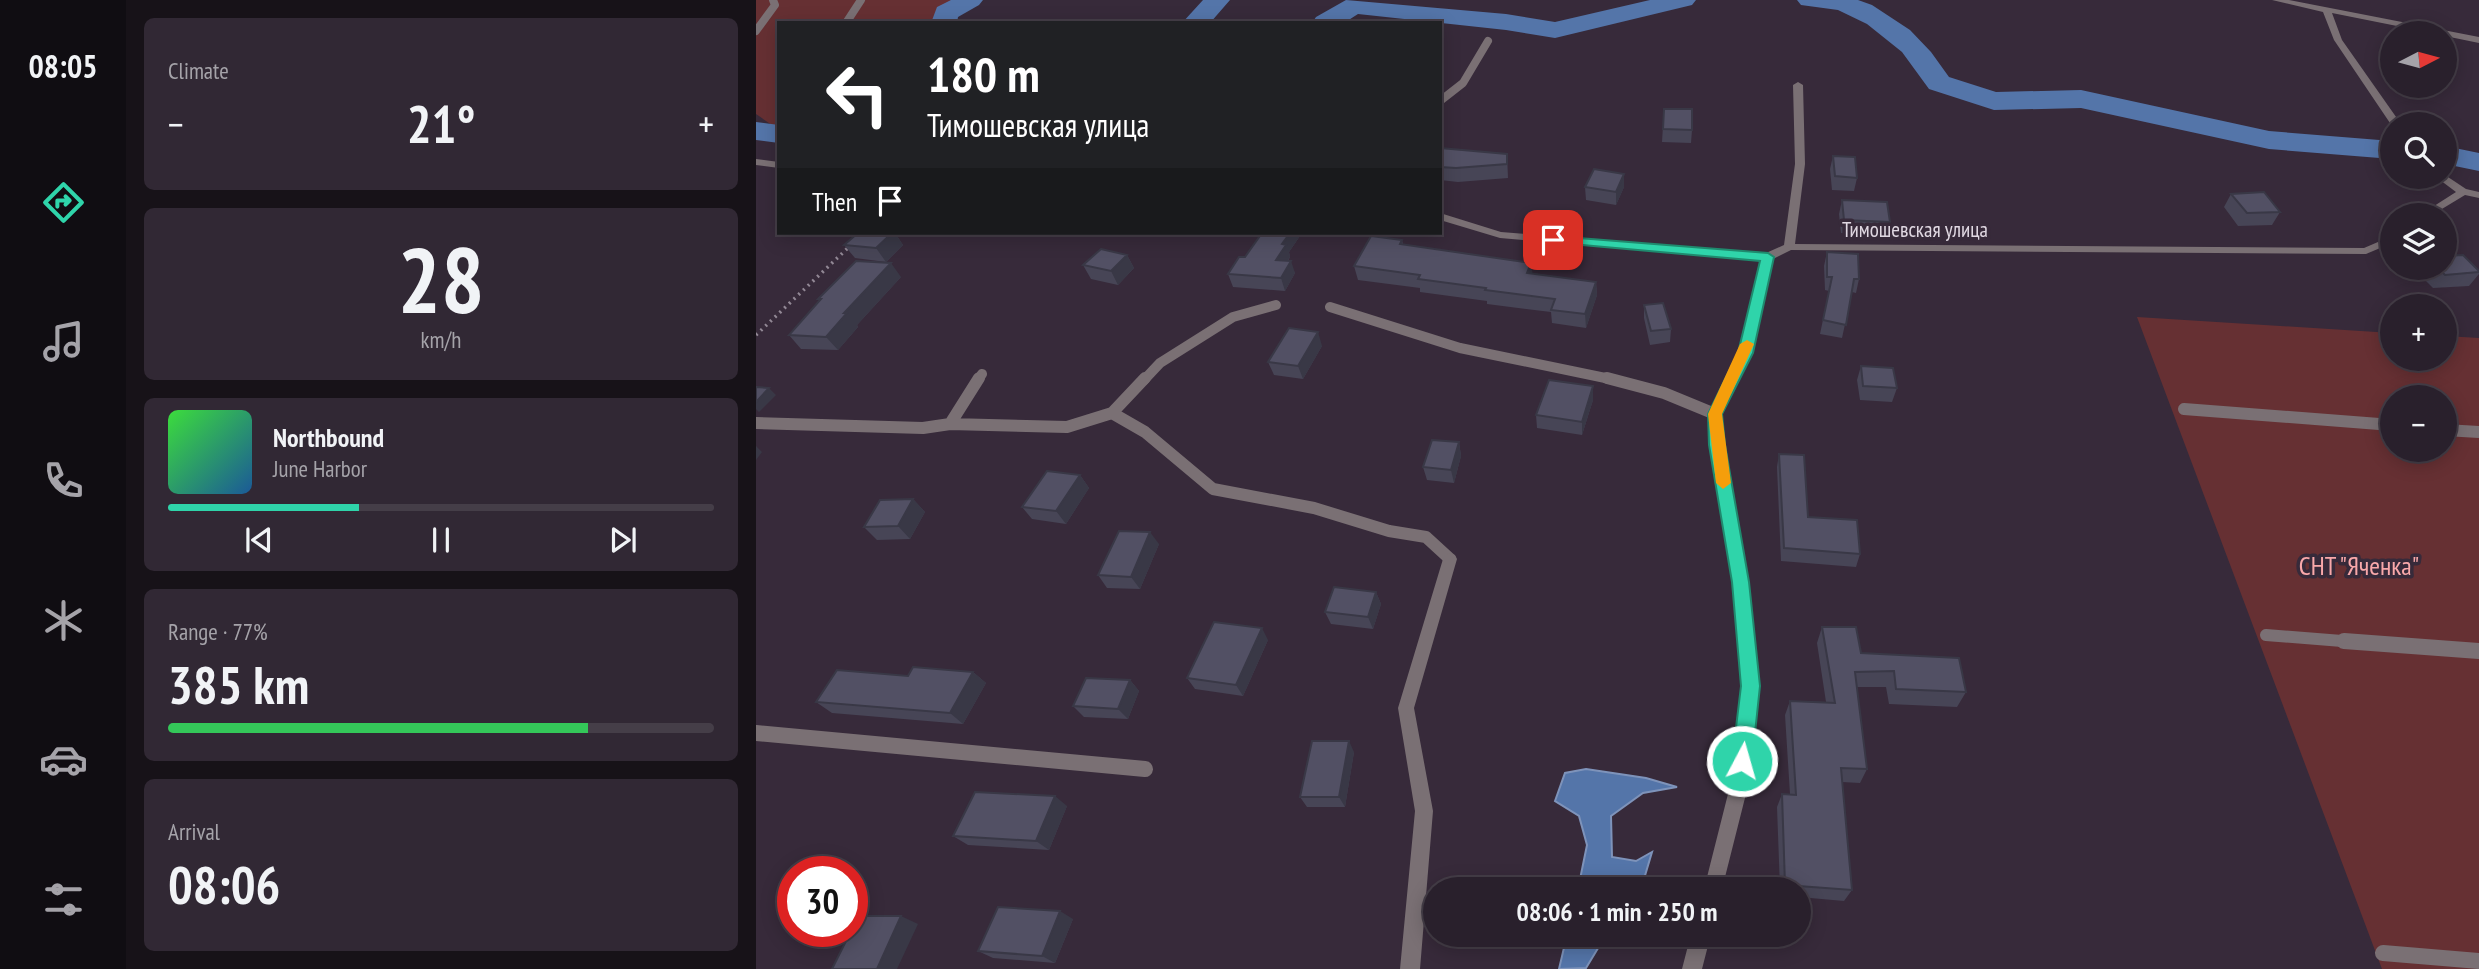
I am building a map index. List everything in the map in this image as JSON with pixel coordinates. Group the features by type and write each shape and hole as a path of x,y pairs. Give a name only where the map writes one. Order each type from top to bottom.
{"street":[{"path":"2276,0 2479,40"},
{"path":"2327,12 2338,40 2388,112"},
{"path":"1789,247 1800,163 1798,85"},
{"path":"756,162 777,165"},
{"path":"2457,188 2479,195"},
{"path":"2445,203 2463,192"},
{"path":"1442,217 1500,235 1768,257 1745,353 1715,414 1717,445 1741,582 1750,686 1739,786 1716,877"},
{"name":"Тимошевская улица","path":"1768,257 1789,247 2366,251 2380,245"},
{"path":"1410,969 1424,811 1406,708 1451,559"},
{"path":"1692,969 1698,947"}],"lane":[{"path":"756,31 775,5 773,0"},
{"path":"847,21 861,0"},
{"path":"1442,100 1453,95 1461,86 1488,41"},
{"path":"756,423 923,428 950,424 1067,427 1112,413 1160,363 1233,317 1276,305"},
{"path":"1330,307 1443,344 1636,384 1684,398 1715,414"},
{"path":"950,424 982,374"},
{"path":"2184,409 2380,424"},
{"path":"1112,413 1145,432 1213,489 1314,508 1389,531 1426,537 1451,559"},
{"path":"2457,430 2479,432"},
{"path":"2266,635 2479,651"},
{"path":"756,733 1145,769"},
{"path":"2383,953 2479,961"}],"path":[{"path":"756,335 855,242"}],"green space":[{"path":"756,0 970,0 946,13 944,21 777,21 777,129 756,114"},
{"name":"СНТ \"Яченка\"","path":"2137,317 2380,332 2380,371 2457,371 2457,337 2479,338 2479,969 2382,969"}],"water":[{"path":"1586,769 1646,778 1677,787 1643,793 1611,816 1612,857 1636,861 1652,852 1645,877 1580,877 1587,845 1579,816 1555,801 1565,773"},
{"path":"1564,947 1599,947 1586,968 1559,969"}],"building":[{"path":"1664,109 1692,109 1692,130 1663,129"},
{"path":"1442,148 1507,154 1507,164 1442,167"},
{"path":"1833,156 1855,157 1857,178 1835,176"},
{"path":"1594,169 1624,174 1616,192 1585,187"},
{"path":"2264,192 2280,212 2247,213 2231,194"},
{"path":"1842,200 1887,202 1890,222 1844,220"},
{"path":"856,235 890,235 876,248 844,245"},
{"path":"1261,235 1289,235 1282,244 1286,245 1276,260 1291,261 1281,278 1228,274 1239,257 1245,257"},
{"path":"1371,236 1402,240 1400,244 1531,263 1527,273 1596,282 1585,314 1551,310 1555,299 1418,279 1420,275 1354,266"},
{"path":"1101,249 1127,255 1111,271 1083,265"},
{"path":"1827,252 1858,254 1859,279 1854,279 1846,325 1823,320 1832,277 1827,277"},
{"path":"2457,255 2463,255 2479,272 2457,274"},
{"path":"856,261 891,263 844,313 847,313 826,337 789,335 821,299 818,299"},
{"path":"1663,303 1671,329 1651,331 1644,305"},
{"path":"1289,328 1318,332 1298,366 1268,362"},
{"path":"1861,366 1893,368 1897,388 1863,386"},
{"path":"1549,380 1593,386 1582,422 1536,415"},
{"path":"756,387 769,388 756,402"},
{"path":"1432,440 1459,442 1451,470 1423,467"},
{"path":"1779,454 1804,455 1808,517 1857,520 1860,554 1784,548"},
{"path":"1047,471 1080,475 1056,511 1022,507"},
{"path":"913,499 898,526 864,527 880,500"},
{"path":"1119,531 1150,532 1131,577 1098,575"},
{"path":"1334,587 1376,592 1368,617 1325,612"},
{"path":"1214,622 1262,628 1236,685 1187,678"},
{"path":"1822,627 1856,627 1861,653 1959,658 1966,692 1896,689 1894,671 1855,672 1867,769 1841,768 1852,890 1811,887 1811,877 1785,877 1782,794 1796,795 1790,701 1835,703"},
{"path":"913,667 973,672 950,713 816,702 837,670 908,676"},
{"path":"1086,678 1130,680 1118,709 1073,706"},
{"path":"1312,741 1349,741 1339,797 1300,797"},
{"path":"975,792 1055,796 1036,841 953,836"},
{"path":"998,907 1060,911 1042,956 978,951"},
{"path":"868,916 901,916 877,969 832,969 843,947 868,947"}],"waterway":[{"path":"944,21 946,13 970,0"},
{"path":"1197,21 1217,0"},
{"path":"1328,21 1353,6 1506,22 1555,30 1683,0"},
{"path":"1810,0 1844,4 1876,18 1912,47 1939,83 1994,101 2081,99 2269,140 2380,149"},
{"path":"756,131 777,134"},
{"path":"2457,157 2479,162"}],"slow traffic":[{"path":"1723,483 1715,414 1727,394 1747,344"}],"route":[{"path":"1553,240 1768,257 1745,353 1715,414 1717,445 1741,582 1750,686 1742,761"}]}
